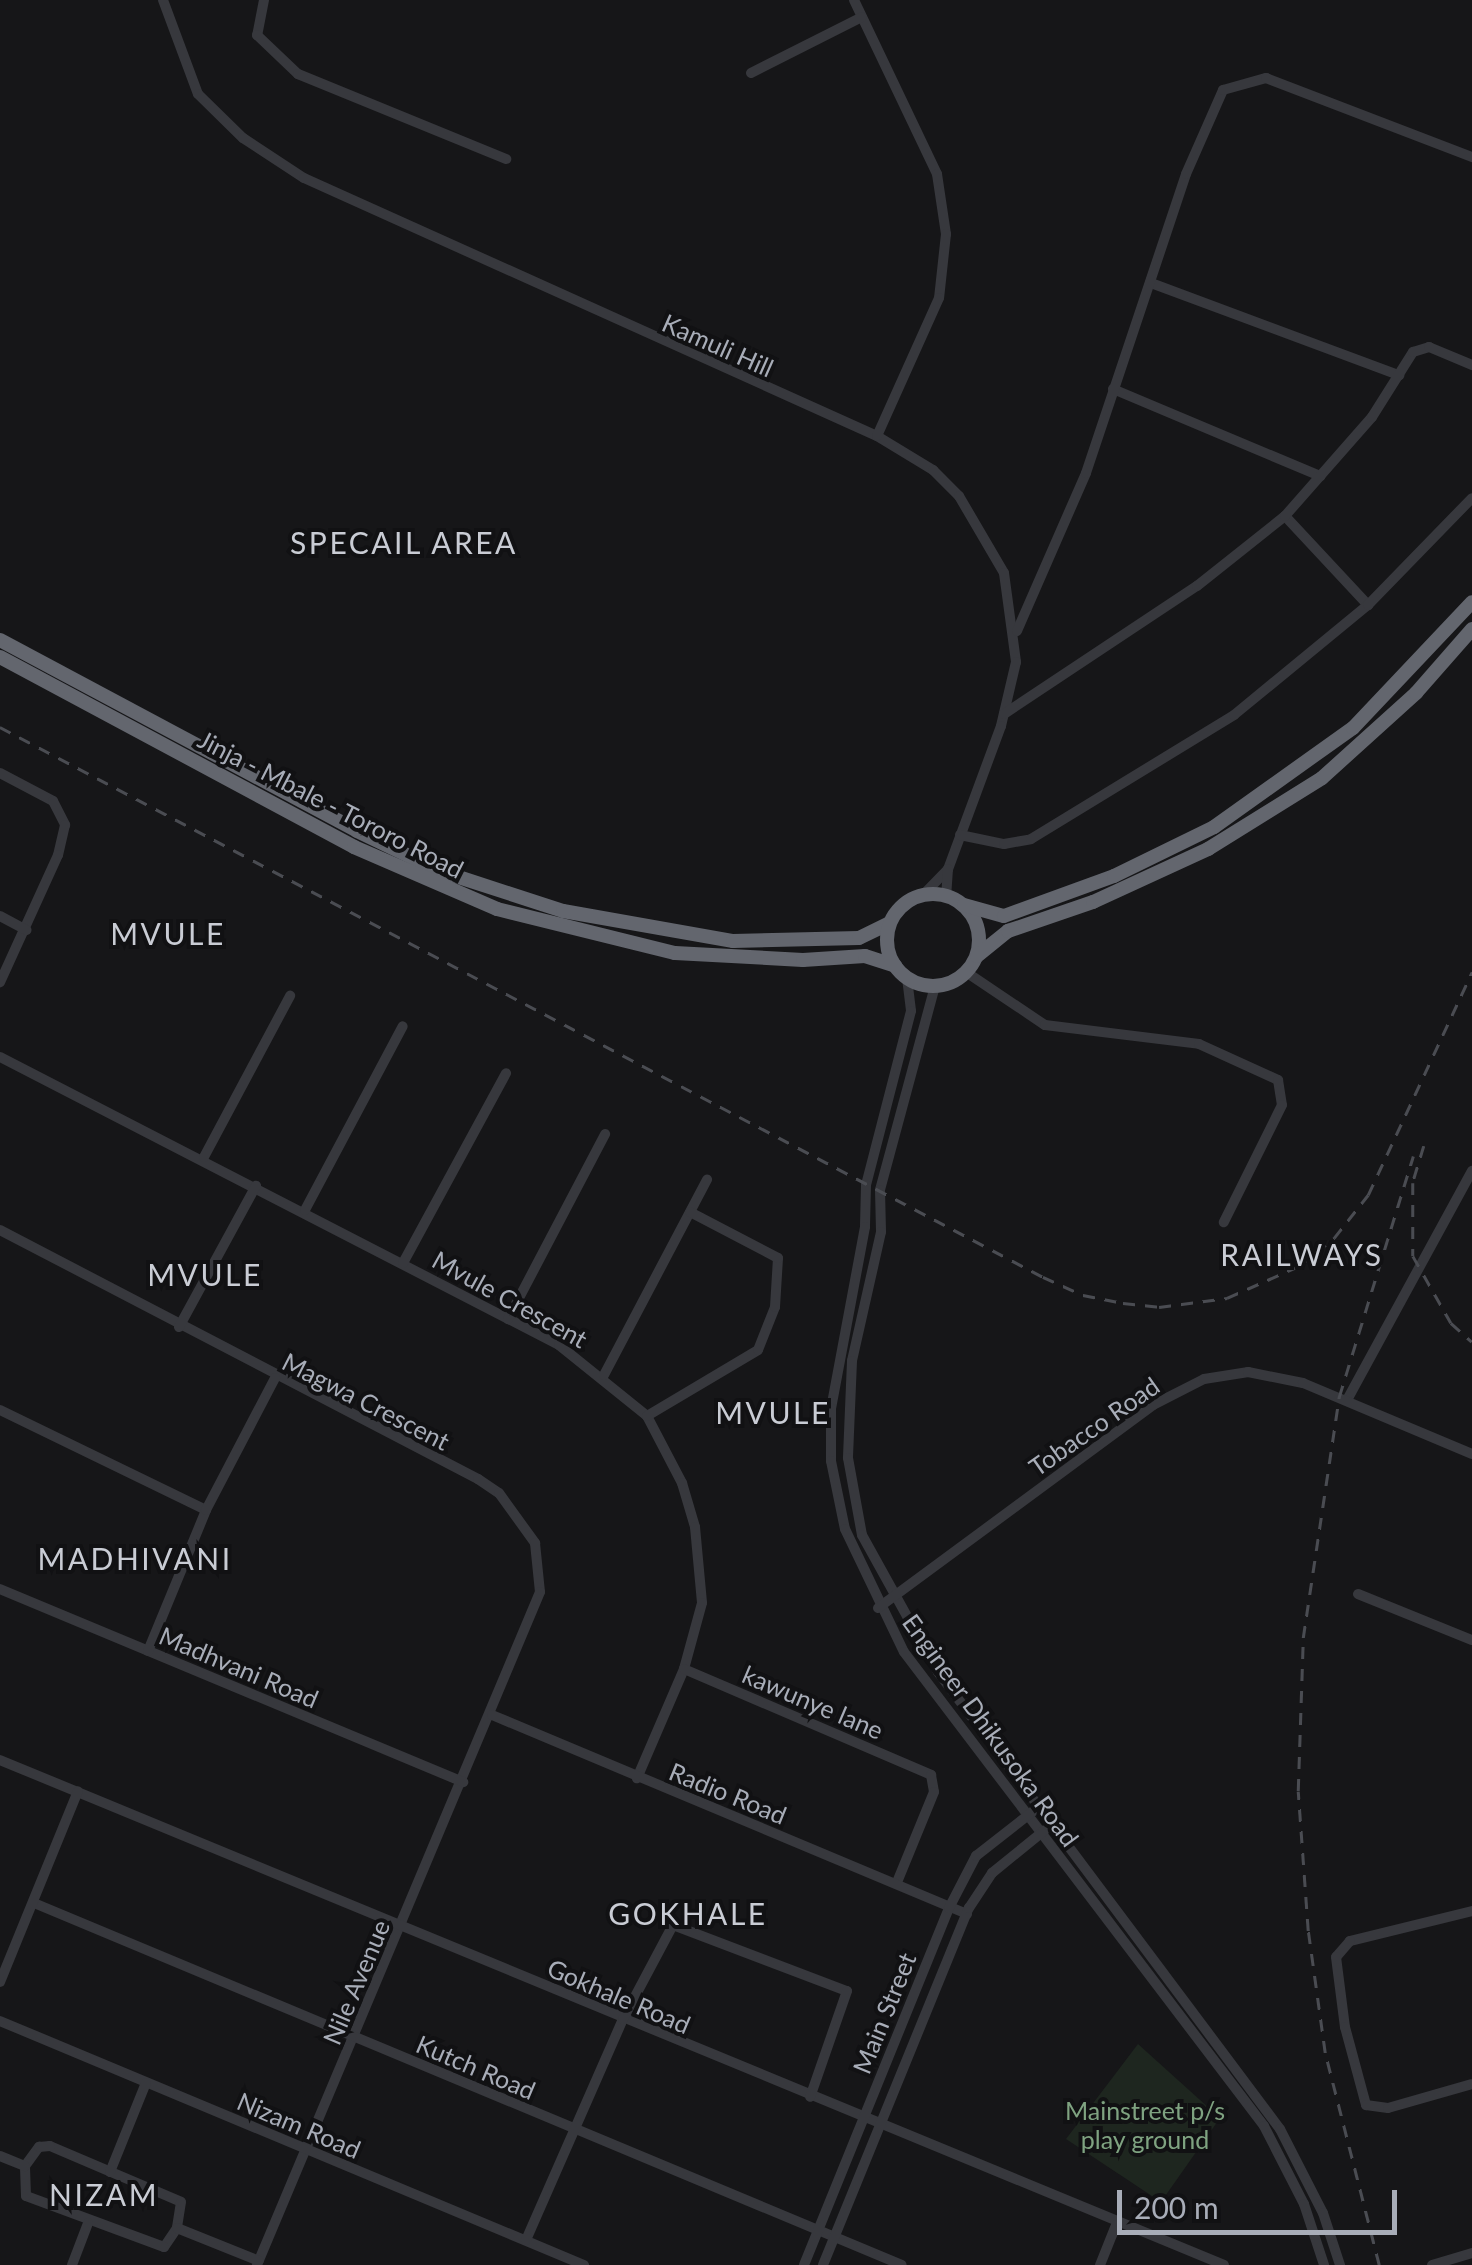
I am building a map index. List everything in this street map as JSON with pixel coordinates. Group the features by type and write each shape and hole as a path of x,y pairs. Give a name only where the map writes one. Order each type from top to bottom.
{"highway":[{"path":"1472,602 1352,728 1227,819 1040,904 995,916 946,895 923,895 909,900 890,924 895,966 907,978 936,986 966,972 976,956 1008,930 1163,872 1307,788 1416,694 1472,629"},
{"name":"Jinja - Mbale - Tororo Road","path":"0,640 357,831 440,871 563,911 733,940 859,938 890,924"},
{"name":"Jinja - Mbale - Tororo Road","path":"0,657 354,847 498,908 675,953 866,956 895,966"},
{"path":"964,905 980,934 976,956"}],"street":[{"name":"Kamuli Hill","path":"163,0 198,94 243,138 304,178 876,436 932,470 980,524 1004,573 1016,632 1004,714 948,869 946,895"},
{"path":"264,0 257,35 298,74 506,160"},
{"path":"854,0 937,174 946,234 939,298 876,436"},
{"path":"751,73 862,18"},
{"path":"1016,632 1041,586 1114,389 1186,174 1223,90 1235,82 1266,78 1472,158"},
{"path":"1151,283 1398,375"},
{"path":"1004,714 1197,586 1285,516 1420,348 1472,365"},
{"path":"1114,389 1320,476"},
{"path":"960,835 1018,843 1060,822 1265,693 1368,605 1472,498"},
{"path":"1285,516 1368,605"},
{"path":"0,772 58,806 64,834 26,930 0,982"},
{"name":"Kamuli Hill","path":"923,895 948,869"},
{"path":"0,916 26,930"},
{"path":"966,972 1046,1024 1199,1044 1278,1080 1282,1105 1224,1222"},
{"name":"Engineer Dhikusoka Road","path":"907,978 911,1011 866,1185 865,1227 830,1422 834,1492 878,1608 904,1652 1264,2126 1304,2204 1324,2265"},
{"name":"Engineer Dhikusoka Road","path":"936,986 880,1190 881,1232 847,1405 859,1522 893,1596 938,1672 1042,1805 1280,2129 1323,2213 1340,2265"},
{"path":"204,1156 290,996"},
{"path":"305,1210 404,1026"},
{"name":"Mvule Crescent","path":"0,1057 204,1156 508,1319 604,1375 648,1416 682,1484 695,1527 702,1603 684,1669 637,1778"},
{"path":"402,1262 506,1073"},
{"path":"508,1319 605,1134"},
{"path":"1347,1400 1472,1171"},
{"path":"604,1375 708,1180"},
{"path":"179,1326 256,1186"},
{"path":"648,1416 758,1350 778,1292 778,1258 690,1212"},
{"name":"Magwa Crescent","path":"0,1230 275,1378 478,1479 519,1516 535,1543 540,1592 492,1716"},
{"name":"Tobacco Road","path":"878,1608 1153,1405 1204,1379 1272,1374 1347,1400 1472,1454"},
{"path":"148,1651 206,1510 275,1378"},
{"path":"0,1410 206,1510"},
{"name":"Madhvani Road","path":"0,1589 463,1782"},
{"path":"1358,1594 1472,1640"},
{"name":"kawunye lane","path":"684,1669 926,1771 934,1792 897,1882"},
{"name":"Radio Road","path":"492,1716 967,1914"},
{"name":"Nile Avenue","path":"258,2263 492,1716"},
{"name":"Gokhale Road","path":"0,1760 1116,2225 1224,2265"},
{"path":"0,1982 78,1792"},
{"name":"Main Street","path":"804,2265 948,1908 976,1856 1042,1805"},
{"name":"Main Street","path":"822,2265 967,1914 992,1873 1053,1822"},
{"name":"Kutch Road","path":"34,1903 902,2265"},
{"path":"1472,1912 1350,1941 1336,1957 1344,2027 1366,2105 1388,2108 1472,2084"},
{"path":"526,2240 623,2019 674,1925 843,1988 848,2002 810,2097"},
{"name":"Nizam Road","path":"0,2021 584,2265"},
{"path":"110,2172 146,2083"},
{"path":"50,2146 110,2172 181,2202 177,2228 164,2246 154,2248 26,2196 25,2166 39,2147 50,2146"},
{"path":"0,2156 25,2166"},
{"path":"72,2265 88,2224"},
{"path":"1100,2265 1116,2225"},
{"path":"177,2228 258,2263"},
{"path":"1432,2265 1472,2254"}],"green space":[{"name":"Mainstreet p/s play ground","path":"1138,2044 1220,2118 1161,2202 1066,2139"}],"railway":[{"path":"0,727 1043,1277 1083,1295 1123,1303 1159,1307 1227,1298 1299,1266 1334,1238 1368,1195 1472,972"},
{"path":"1424,1146 1413,1183 1413,1256 1451,1323 1472,1342"},
{"path":"1379,2265 1325,2053 1308,1931 1298,1791 1303,1638 1339,1397 1413,1156"}],"district":[{"name":"SPECAIL AREA","path":"404,542"},
{"name":"MVULE","path":"168,933"},
{"name":"RAILWAYS","path":"1302,1254"},
{"name":"MVULE","path":"205,1274"},
{"name":"MVULE","path":"773,1412"},
{"name":"MADHIVANI","path":"135,1558"},
{"name":"GOKHALE","path":"688,1913"},
{"name":"NIZAM","path":"104,2194"}]}
